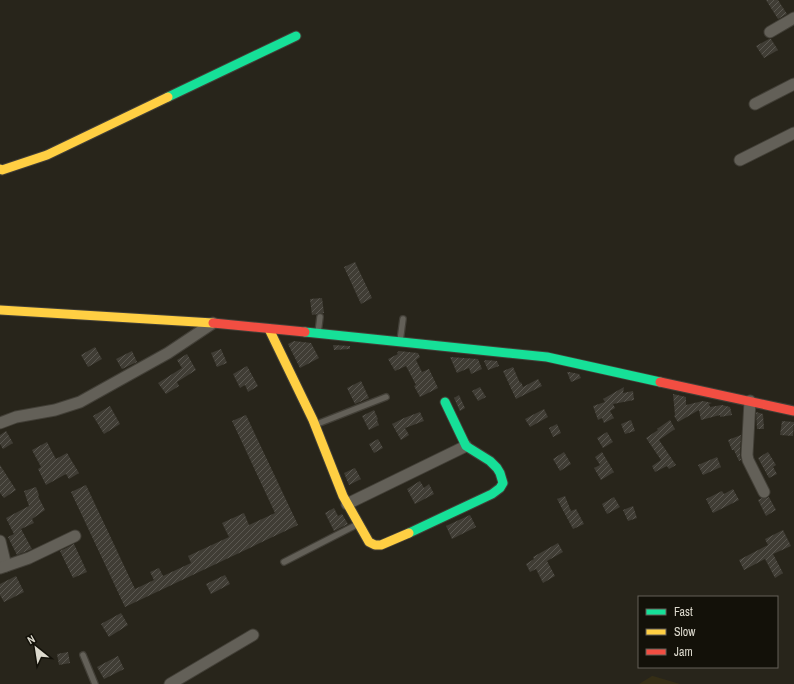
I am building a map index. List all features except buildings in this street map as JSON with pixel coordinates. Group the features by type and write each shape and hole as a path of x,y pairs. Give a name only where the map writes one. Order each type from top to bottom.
{"street":[{"path":"770,32 794,18"},
{"path":"0,169 2,170 47,155 296,36"},
{"path":"754,104 794,84"},
{"path":"740,160 794,133"},
{"path":"0,310 269,328 318,329 400,338 547,357 794,411"},
{"path":"0,423 16,417 55,410 80,402 168,353 212,323"},
{"path":"269,328 314,425 347,504 358,524 374,546 381,546 492,494 500,488 503,483 497,468 490,461 466,446 444,402"},
{"path":"750,401 747,455 764,492"},
{"path":"347,504 466,446"},
{"path":"0,541 3,567 29,558 75,536"},
{"path":"170,684 253,635"}],"lane":[{"path":"318,329 320,317"},
{"path":"400,338 403,319"},
{"path":"314,425 386,397"},
{"path":"284,562 358,524"},
{"path":"83,655 95,684"}],"shaded area":[{"path":"653,676 680,684 639,684"}],"traffic: fast":[{"path":"168,97 296,36"},
{"path":"305,332 547,357 660,382"},
{"path":"409,533 492,494 500,488 503,483 497,468 490,461 466,446 445,402"}],"traffic: slow":[{"path":"0,169 2,170 47,155 168,97"},
{"path":"0,310 213,323"},
{"path":"269,329 313,420 343,496 369,542 375,545 381,545 409,533"}],"traffic: jam":[{"path":"213,323 305,332"},
{"path":"660,382 794,411"}]}
